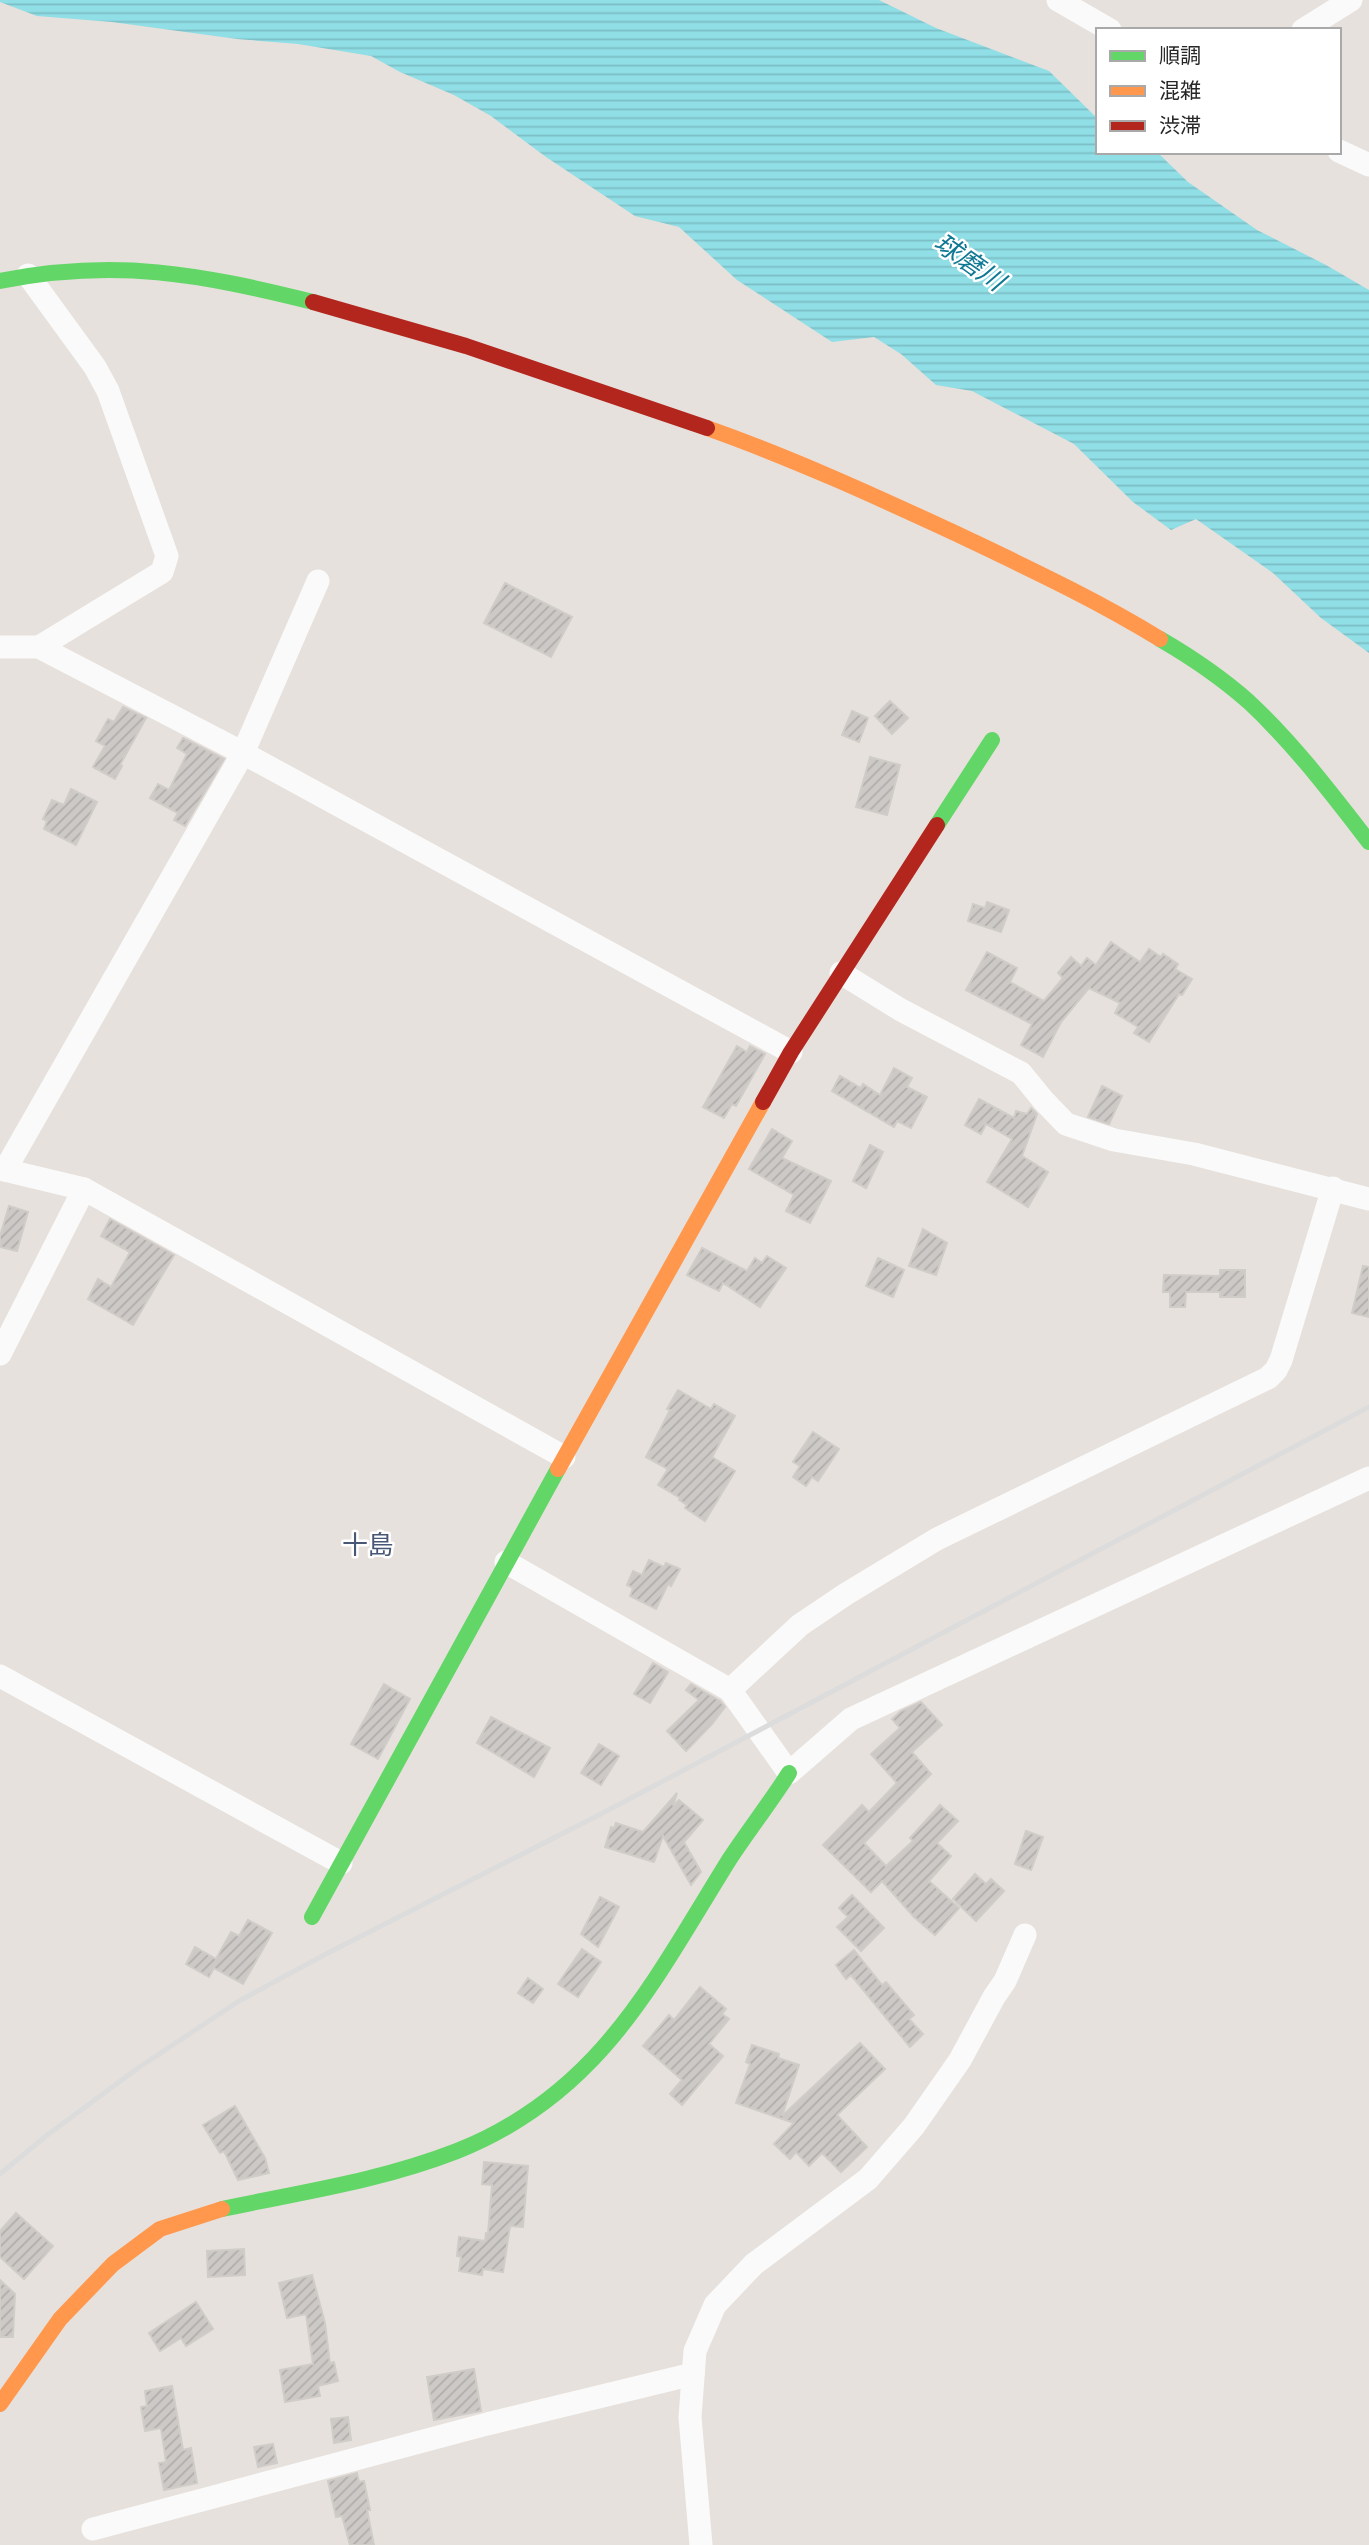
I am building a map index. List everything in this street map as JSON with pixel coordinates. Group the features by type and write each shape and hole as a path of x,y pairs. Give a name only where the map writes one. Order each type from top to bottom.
{"street":[{"path":"1058,0 1107,28"},
{"path":"1306,28 1352,0"},
{"path":"1341,152 1369,165"},
{"path":"0,281 85,269 169,272 250,287 328,306 471,347 740,439 898,506 1072,589 1156,636 1223,680 1249,701 1289,740 1369,842"},
{"path":"28,275 94,367 108,391 167,556 162,572 39,647"},
{"path":"318,581 243,753 2,1170 84,1189 564,1457"},
{"path":"0,647 39,647 243,753 791,1052"},
{"path":"312,1917 564,1457 791,1052 992,740"},
{"path":"841,973 901,1010 1021,1073 1066,1124 1114,1140 1194,1153 1369,1199"},
{"path":"730,1690 800,1625 937,1539 1268,1378 1281,1360 1333,1188"},
{"path":"0,1354 84,1189"},
{"path":"0,2404 61,2315 106,2268 160,2230 225,2208 304,2194 386,2175 461,2149 542,2105 588,2065 643,2000 675,1953 739,1845 789,1773 851,1719 1369,1478"},
{"path":"506,1562 730,1690 789,1773"},
{"path":"0,1676 341,1863"},
{"path":"701,2545 690,2417 695,2351 715,2305 754,2264 868,2179 914,2126 960,2060 1005,1981 1025,1935"},
{"path":"93,2529 487,2424 693,2374"}],"water":[{"name":"球磨川","path":"879,0 936,28 1049,71 1096,117 1096,154 1159,154 1188,182 1257,230 1369,290 1369,653 1321,618 1273,573 1196,519 1171,530 1133,502 1074,444 972,391 936,385 901,354 874,337 832,342 737,280 679,227 635,216 546,157 491,116 454,95 400,72 371,56 298,44 37,16 0,2"}],"building":[{"path":"505,583 572,617 551,657 484,623"},
{"path":"890,701 908,718 892,734 875,716"},
{"path":"123,707 146,718 115,779 93,767 105,746 96,741 108,719 114,722"},
{"path":"852,711 868,718 859,742 842,735"},
{"path":"183,738 224,759 185,826 174,820 178,813 150,798 158,784 169,790 187,754 177,748"},
{"path":"870,757 900,765 887,815 856,807"},
{"path":"71,789 97,802 76,845 44,829 47,821 43,819 52,800 64,805"},
{"path":"987,902 1009,910 1001,932 968,921 973,904 985,908"},
{"path":"1111,942 1140,962 1149,949 1161,957 1163,954 1178,964 1175,969 1192,979 1182,995 1179,994 1149,1042 1134,1033 1138,1027 1115,1013 1120,1003 1089,988 1061,1022 1043,1057 1021,1045 1032,1024 966,990 987,952 1017,968 1010,982 1044,1001 1063,978 1058,973 1071,957 1081,966 1087,958 1096,965"},
{"path":"737,1046 747,1052 750,1046 765,1054 736,1106 732,1104 724,1118 703,1107"},
{"path":"894,1068 912,1078 907,1087 927,1097 911,1128 897,1121 894,1127 832,1091 840,1076 861,1088 863,1084 880,1095"},
{"path":"1102,1086 1122,1096 1109,1124 1088,1117"},
{"path":"979,1099 1014,1118 1016,1111 1027,1114 1031,1108 1037,1114 1022,1156 1048,1172 1028,1207 987,1182 1012,1139 986,1124 981,1134 965,1125"},
{"path":"772,1129 792,1141 782,1158 831,1181 810,1223 786,1211 794,1195 749,1169"},
{"path":"870,1145 883,1152 866,1188 853,1181"},
{"path":"9,1206 28,1212 17,1251 0,1247 0,1236"},
{"path":"110,1219 174,1255 133,1325 88,1299 98,1279 111,1287 130,1252 101,1236"},
{"path":"923,1229 947,1243 936,1275 909,1266"},
{"path":"702,1248 747,1271 755,1258 762,1263 767,1256 786,1268 760,1307 723,1283 719,1291 687,1275"},
{"path":"878,1258 904,1270 893,1297 866,1286"},
{"path":"1363,1266 1369,1267 1369,1317 1352,1313"},
{"path":"1220,1270 1245,1270 1245,1297 1220,1297 1220,1292 1186,1292 1185,1307 1170,1307 1170,1292 1163,1292 1164,1275 1220,1276"},
{"path":"678,1390 711,1409 714,1404 735,1416 712,1457 735,1471 705,1521 685,1508 687,1505 679,1500 680,1498 658,1485 668,1469 646,1457"},
{"path":"813,1432 839,1449 818,1481 812,1477 806,1486 793,1477 800,1466 793,1462"},
{"path":"649,1560 664,1567 666,1563 680,1569 671,1586 668,1584 656,1609 630,1596 633,1588 627,1585 633,1571 642,1575"},
{"path":"653,1663 668,1672 650,1703 634,1694"},
{"path":"384,1684 410,1699 378,1759 351,1744"},
{"path":"691,1684 720,1701 725,1707 686,1751 667,1731 699,1700 686,1690"},
{"path":"921,1702 942,1725 912,1752 931,1774 864,1843 886,1866 913,1841 910,1838 940,1805 958,1821 937,1843 951,1856 929,1881 959,1908 935,1935 914,1917 882,1881 871,1892 823,1845 862,1805 869,1812 897,1783 871,1754 900,1728 892,1719 901,1711"},
{"path":"491,1717 550,1748 534,1777 477,1743"},
{"path":"599,1744 619,1756 601,1785 581,1773"},
{"path":"677,1793 673,1806 679,1800 703,1820 684,1842 701,1872 691,1885 663,1836 654,1862 605,1847 611,1827 614,1828 616,1823 643,1832"},
{"path":"1026,1831 1043,1837 1031,1870 1015,1864"},
{"path":"975,1874 986,1884 991,1879 1004,1891 976,1921 953,1899"},
{"path":"852,1895 884,1928 861,1951 837,1927 848,1917 839,1908"},
{"path":"600,1897 619,1907 598,1947 581,1934"},
{"path":"248,1920 272,1933 243,1984 214,1968 209,1977 186,1964 195,1947 216,1959 231,1932 239,1936"},
{"path":"582,1949 601,1962 578,1997 558,1984"},
{"path":"854,1950 882,1985 886,1982 914,2015 909,2019 923,2034 910,2047 851,1975 846,1979 836,1965"},
{"path":"528,1978 543,1989 533,2003 518,1993"},
{"path":"700,1987 726,2009 722,2014 729,2019 709,2044 723,2056 682,2105 670,2094 682,2080 643,2046 669,2015 674,2020"},
{"path":"860,2043 885,2069 837,2115 867,2147 841,2172 822,2153 809,2166 796,2152 790,2159 774,2144 794,2123 736,2103 750,2064 746,2062 752,2045 779,2054 778,2058 799,2065 782,2116"},
{"path":"235,2106 265,2158 269,2173 238,2180 224,2151 220,2153 203,2125"},
{"path":"484,2162 528,2166 523,2227 510,2226 503,2272 483,2269 482,2275 459,2271 461,2257 457,2256 459,2237 485,2241 488,2233 492,2185 482,2184"},
{"path":"16,2213 53,2246 24,2279 0,2257 0,2231"},
{"path":"244,2249 245,2275 208,2277 207,2251"},
{"path":"312,2275 325,2323 330,2363 334,2362 338,2381 318,2386 320,2396 285,2402 280,2370 313,2364 306,2314 287,2318 279,2283"},
{"path":"0,2280 15,2294 13,2337 0,2337"},
{"path":"196,2302 213,2329 186,2346 181,2338 160,2351 149,2333"},
{"path":"474,2369 481,2411 434,2420 427,2377"},
{"path":"172,2386 183,2450 191,2448 197,2483 164,2490 159,2463 166,2462 161,2428 145,2431 141,2407 147,2406 145,2391"},
{"path":"348,2417 351,2440 334,2443 331,2419"},
{"path":"273,2444 277,2463 258,2467 254,2447"},
{"path":"357,2473 359,2482 364,2481 374,2545 350,2545 342,2516 336,2517 328,2481"}],"railway":[{"path":"0,2174 46,2136 138,2068 239,2001 599,1815 1369,1407"}],"traffic: fast":[{"path":"0,281 82,271 158,272 233,284 313,302"},
{"path":"1160,639 1206,668 1266,718 1297,752 1369,842"},
{"path":"937,825 992,740"},
{"path":"312,1917 558,1469"},
{"path":"222,2209 341,2185 428,2161 457,2151 507,2127 549,2099 586,2066 618,2030 647,1991 729,1860 789,1773"}],"traffic: slow":[{"path":"707,428 802,465 957,534 1085,597 1160,639"},
{"path":"558,1469 763,1102"},
{"path":"0,2404 60,2319 113,2264 160,2229 222,2209"}],"traffic: jam":[{"path":"313,302 466,346 707,428"},
{"path":"763,1102 791,1052 937,825"}],"district":[{"name":"十島","path":"368,1544"}]}
